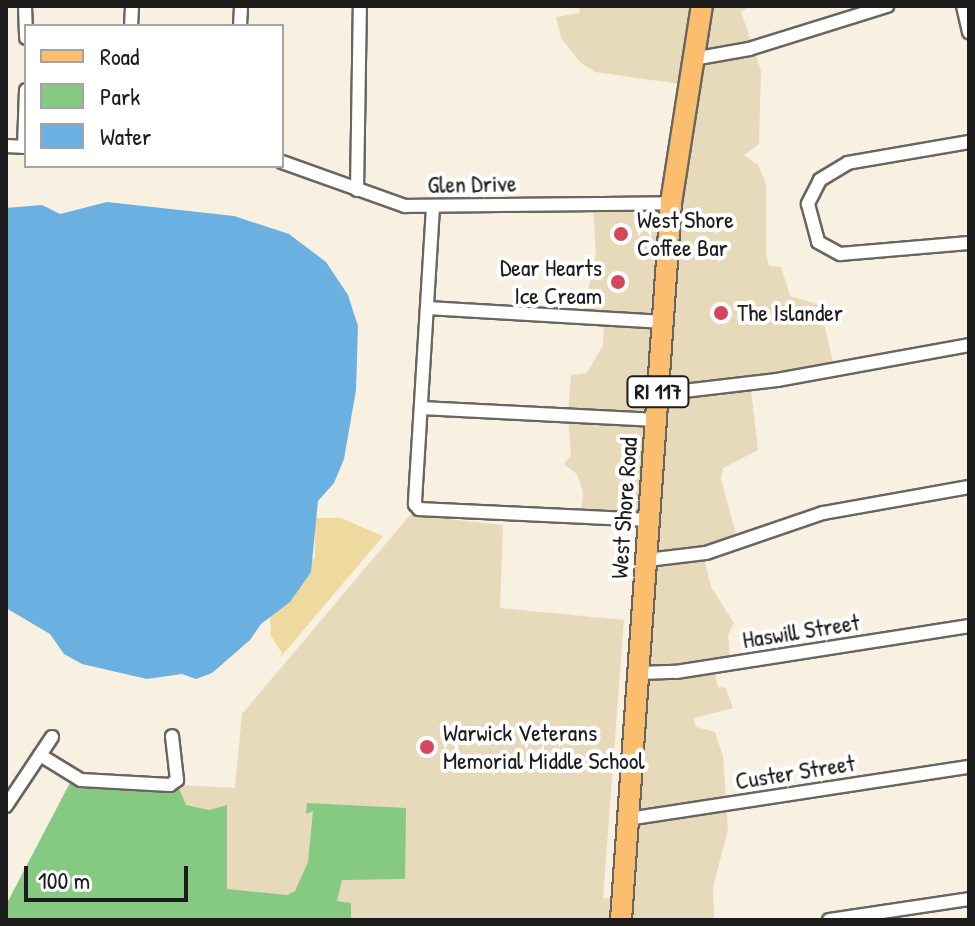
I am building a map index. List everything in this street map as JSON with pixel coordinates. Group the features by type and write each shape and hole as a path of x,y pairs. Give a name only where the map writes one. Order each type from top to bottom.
{"main road":[{"name":"West Shore Road","path":"621,920 671,203 702,6"}],"street":[{"path":"357,190 360,6"},
{"path":"693,59 749,49 887,6"},
{"path":"963,6 969,32"},
{"path":"969,142 833,169 812,190 809,216 818,242 854,257 969,243"},
{"name":"Glen Drive","path":"284,163 405,206 671,203"},
{"path":"433,207 415,495 419,509 650,520"},
{"path":"429,308 663,322"},
{"path":"658,394 777,380 969,345"},
{"path":"422,408 656,420"},
{"path":"647,560 706,553 823,513 969,487"},
{"name":"Haswill Street","path":"638,673 676,672 969,626"},
{"path":"40,755 81,780 170,785 177,780 172,736"},
{"path":"6,806 52,737"},
{"name":"Custer Street","path":"628,819 969,767"},
{"path":"829,920 969,899"}],"shaded area":[{"path":"580,6 750,6 741,12 761,71 759,144 744,155 758,165 766,184 766,253 769,266 781,267 790,296 820,305 834,367 750,382 758,450 723,468 721,479 738,541 703,554 711,587 734,623 728,635 730,660 713,665 718,687 726,688 733,708 694,718 696,727 715,732 723,756 728,830 713,887 714,920 6,920 81,780 235,788 242,714 410,515 503,525 500,608 624,620 603,898 616,899 643,524 581,517 583,492 577,474 564,464 571,455 568,414 571,375 587,373 603,345 604,321 583,315 596,254 593,204 664,203 680,84 595,72 580,62 561,38 556,17 579,13"}],"green space":[{"path":"73,777 176,781 186,805 209,810 227,805 227,889 287,895 295,891 308,862 313,811 306,814 307,803 406,808 405,879 342,880 337,901 351,903 351,920 6,920 6,905"}],"sand":[{"path":"315,518 341,518 383,536 279,659 282,653 271,636 270,616 315,557"}],"water":[{"path":"107,202 234,216 289,234 326,262 348,295 358,326 356,390 344,459 334,483 318,501 311,572 290,602 261,624 250,640 212,673 196,679 182,674 147,679 82,664 64,654 50,634 6,608 6,208 42,205 60,214"}],"place":[{"name":"West Shore Coffee Bar","path":"621,234"},
{"name":"Dear Hearts Ice Cream","path":"618,282"},
{"name":"The Islander","path":"721,313"},
{"name":"Warwick Veterans Memorial Middle School","path":"427,747"}]}
